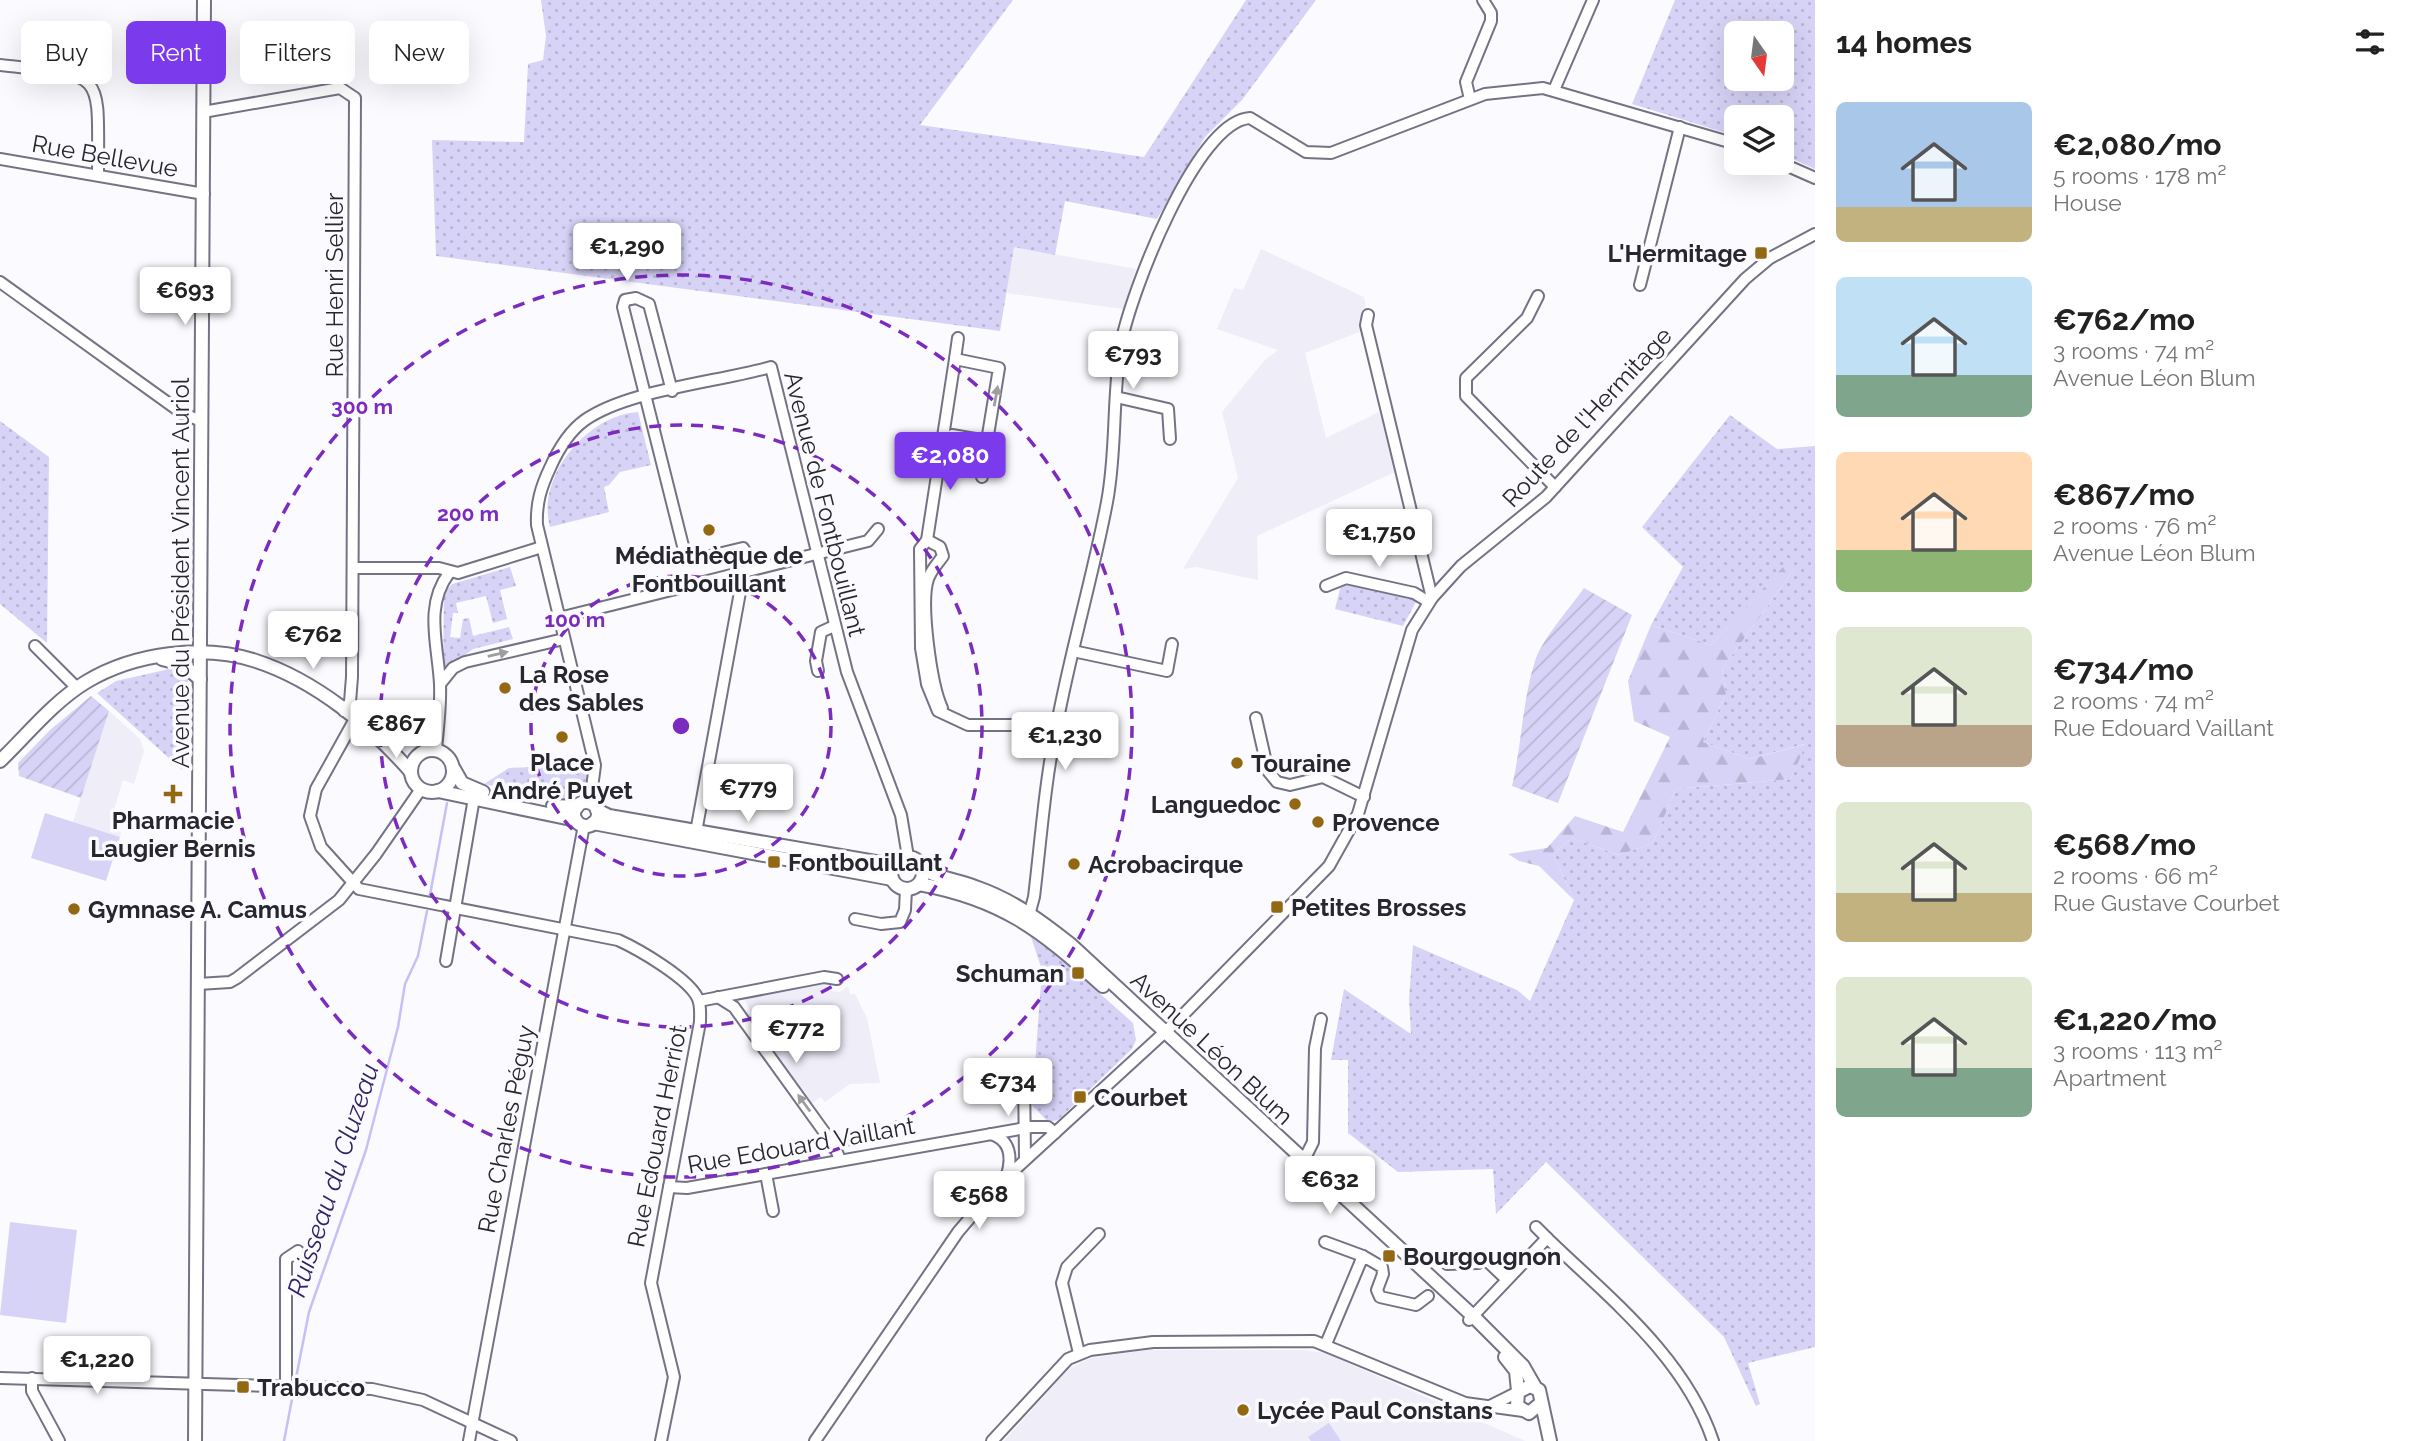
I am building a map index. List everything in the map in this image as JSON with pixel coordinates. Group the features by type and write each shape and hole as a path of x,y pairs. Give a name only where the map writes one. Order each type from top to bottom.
{"main road":[{"name":"Avenue du Président Vincent Auriol","path":"195,1441 204,0"},
{"path":"0,761 76,688 108,671 141,660 164,655 200,654 256,661 288,676 355,719 396,755 421,789"},
{"path":"141,660 173,661 200,679"},
{"path":"396,755 418,755 436,750"},
{"name":"Avenue Léon Blum","path":"436,750 449,756 462,783 481,792 586,815 609,816 893,865"},
{"path":"411,772 418,755"},
{"path":"438,791 450,783 454,769"},
{"name":"Avenue Léon Blum","path":"421,789 586,815 892,879 898,886 969,895 1029,917"},
{"path":"892,879 893,865 908,857"},
{"name":"Avenue Léon Blum","path":"908,857 937,877 975,886 1029,917 1303,1162 1471,1318 1511,1362 1518,1391 1517,1406 1526,1412 1549,1441"},
{"path":"912,886 922,869"},
{"name":"Avenue Léon Blum","path":"1162,1034 1523,1366 1541,1395 1549,1441"},
{"path":"1518,1391 1522,1387 1535,1387"},
{"path":"1526,1412 1541,1403"}],"street":[{"path":"1470,99 1466,82 1491,21 1489,6 1483,0"},
{"path":"1554,90 1593,0"},
{"path":"0,65 74,73 92,83 98,102 98,175"},
{"name":"Rue Henri Sellier","path":"203,112 340,88 355,98 352,677 351,702 344,711"},
{"path":"1029,917 1056,725 1112,472 1116,397 1126,326 1159,234 1189,177 1229,124 1250,118 1306,152 1324,154 1346,149 1470,99 1516,89 1554,90 1724,140"},
{"path":"1640,285 1680,127"},
{"name":"Rue Bellevue","path":"0,159 204,194"},
{"path":"1794,169 1815,178"},
{"name":"Route de l'Hermitage","path":"815,1441 958,1232 1007,1176 1162,1034 1290,909 1333,861 1346,841 1364,797 1412,630 1430,600 1461,566 1520,522 1555,487 1745,279 1770,258 1815,234"},
{"path":"0,282 182,413 201,421"},
{"path":"1538,296 1527,318 1466,378 1466,396 1555,487"},
{"path":"672,391 649,304 629,298 623,307 685,554 697,559 743,548 747,554 696,832"},
{"path":"1368,315 1366,325 1430,600"},
{"path":"958,338 928,540 920,549 921,648 930,698 938,711 968,725 1056,725"},
{"path":"955,359 999,368 982,477"},
{"name":"Avenue de Fontbouillant","path":"586,815 595,765 542,547 536,508 540,489 560,446 582,422 596,414 646,397 771,367 834,626 847,672 905,825 908,857"},
{"path":"1116,397 1168,409 1170,439"},
{"path":"943,440 952,435 988,441"},
{"path":"559,618 868,541 878,529"},
{"path":"928,540 940,547 943,556 928,579 927,613 935,683 947,716"},
{"path":"353,568 439,568 449,573 458,573 542,547"},
{"path":"436,750 440,684 435,612 437,589 449,573"},
{"path":"1326,586 1346,578 1414,593 1430,600"},
{"path":"818,671 816,662 821,632 834,626"},
{"path":"440,684 453,668 465,662 564,639"},
{"path":"1073,651 1167,671 1172,644"},
{"path":"35,646 76,688"},
{"path":"1256,718 1268,771 1278,782 1290,785 1323,777 1364,797"},
{"path":"352,882 321,847 310,816 316,789 355,719"},
{"path":"198,984 230,982 237,978 339,900 421,789"},
{"path":"446,961 474,798"},
{"name":"Rue Charles Péguy","path":"469,1441 586,815"},
{"name":"Rue Edouard Herriot","path":"352,882 366,892 618,940 635,948 686,984 699,1001 700,1022 651,1283 674,1377 661,1441"},
{"path":"855,919 881,924 900,922 912,886"},
{"path":"699,1001 824,977 837,979"},
{"path":"734,1007 737,992"},
{"path":"718,996 734,1007 835,1147 841,1160"},
{"path":"1303,1162 1313,1142 1315,1048 1321,1019"},
{"path":"1024,1074 1025,1159"},
{"name":"Rue Edouard Vaillant","path":"669,1187 687,1188 1023,1128 1048,1127 1055,1133"},
{"path":"989,1134 998,1136 1009,1150 1007,1176"},
{"path":"766,1174 773,1211"},
{"path":"1536,1227 1676,1370 1706,1420 1713,1441"},
{"path":"1079,1353 1062,1283 1068,1267 1099,1234"},
{"path":"1471,1318 1547,1238"},
{"path":"1325,1242 1363,1255 1382,1267 1383,1274 1377,1290 1380,1297 1416,1305 1428,1296"},
{"path":"286,1386 286,1259 298,1251"},
{"path":"1326,1344 1363,1255"},
{"path":"1447,1264 1478,1263 1484,1258 1506,1279"},
{"path":"992,1441 1056,1370 1079,1353 1153,1342 1302,1340 1326,1344 1450,1398 1476,1406 1526,1412"},
{"path":"0,1378 368,1388 423,1399 511,1441"},
{"path":"32,1378 32,1391 59,1441"},
{"path":"1490,1406 1518,1391"}],"shaded area":[{"path":"1014,247 1136,269 1123,309 1006,293"},
{"path":"1261,249 1364,297 1366,306 1360,323 1362,331 1305,353 1326,438 1379,412 1395,472 1257,536 1258,580 1196,567 1183,569 1238,478 1222,412 1265,360 1278,350 1217,329 1234,288 1243,290"},
{"path":"109,711 140,739 144,751 134,784 123,780 113,813 115,814 111,828 121,832 120,837 73,822"},
{"path":"823,983 829,991 840,992 848,986 850,994 855,994 867,1018 880,1083 850,1084 825,1102 821,1097 812,1103 759,1031 744,998"},
{"name":"Lycée Paul Constans","path":"1148,1350 1304,1350 1325,1353 1525,1441 1004,1441 1068,1369 1091,1358"}],"green space":[{"path":"541,0 1013,0 920,125 1144,157 1246,0 1316,0 1242,100 1205,137 1157,219 1065,201 1055,255 1014,247 1000,331 436,256 432,140 524,142 528,64 543,60 546,36"},
{"path":"1675,0 1815,0 1815,169 1794,159 1794,105 1724,105 1724,132 1632,104"},
{"path":"638,412 651,465 620,472 604,487 609,512 550,527 548,508 551,488 570,452 584,436 601,424"},
{"path":"1730,415 1777,449 1815,446 1815,1347 1748,1363 1760,1404 1756,1406 1724,1337 1546,1162 1496,1214 1493,1169 1398,1172 1348,1133 1348,1060 1331,1060 1344,989 1411,1034 1409,999 1413,945 1517,990 1530,1001 1574,900 1553,854 1572,838 1619,855 1653,843 1676,789 1791,779 1805,744 1750,759 1703,742 1726,694 1722,669 1793,571 1784,567 1711,645 1651,625 1683,567 1642,527"},
{"path":"0,421 49,457 47,643 0,604"},
{"path":"1784,566 1793,571 1722,669 1726,694 1703,742 1750,759 1806,744 1791,779 1676,789 1653,843 1619,855 1572,838 1553,854 1574,900 1539,866 1519,861 1508,854 1547,848 1575,816 1623,832 1670,737 1634,721 1628,681 1651,625 1711,645"},
{"path":"510,567 516,586 500,590 507,619 493,623 486,596 456,603 458,613 453,613 450,637 460,638 463,619 469,618 473,636 509,627 513,639 473,649 443,671 444,594 452,584"},
{"path":"1342,581 1414,596 1417,600 1403,626 1335,609"},
{"path":"1584,588 1632,615 1558,803 1512,786 1527,692 1535,661 1550,634"},
{"path":"174,668 188,679 187,766 182,770 97,693 116,681"},
{"path":"91,696 109,711 81,798 19,776 18,763 50,730"},
{"path":"586,755 589,767 583,792 565,801 484,784 509,768 533,767"},
{"path":"45,813 120,837 106,881 31,858"},
{"path":"1031,937 1059,957 1133,1023 1136,1040 1132,1049 1058,1120 1048,1122 1032,1105 1042,970"},
{"path":"10,1222 77,1230 66,1323 0,1315"},
{"path":"1329,1423 1341,1441 1311,1441 1308,1437"}],"waterway":[{"name":"Ruisseau du Cluzeau","path":"430,895 447,803"},
{"name":"Ruisseau du Cluzeau","path":"296,1378 309,1312 366,1150 398,1027 405,984 418,956 427,911"},
{"name":"Ruisseau du Cluzeau","path":"284,1441 293,1394"}],"place":[{"name":"L'Hermitage","path":"1761,253"},
{"name":"Médiathèque de Fontbouillant","path":"709,530"},
{"name":"La Rose des Sables","path":"505,688"},
{"name":"Place André Puyet","path":"562,737"},
{"name":"Touraine","path":"1237,763"},
{"name":"Pharmacie Laugier Bernis","path":"173,794"},
{"name":"Languedoc","path":"1295,804"},
{"name":"Provence","path":"1318,822"},
{"name":"Fontbouillant","path":"774,862"},
{"name":"Acrobacirque","path":"1074,864"},
{"name":"Petites Brosses","path":"1277,907"},
{"name":"Gymnase A. Camus","path":"74,909"},
{"name":"Schuman","path":"1078,973"},
{"name":"Courbet","path":"1080,1097"},
{"name":"Bourgougnon","path":"1389,1256"},
{"name":"Trabucco","path":"243,1387"},
{"name":"Lycée Paul Constans","path":"1243,1410"}]}
